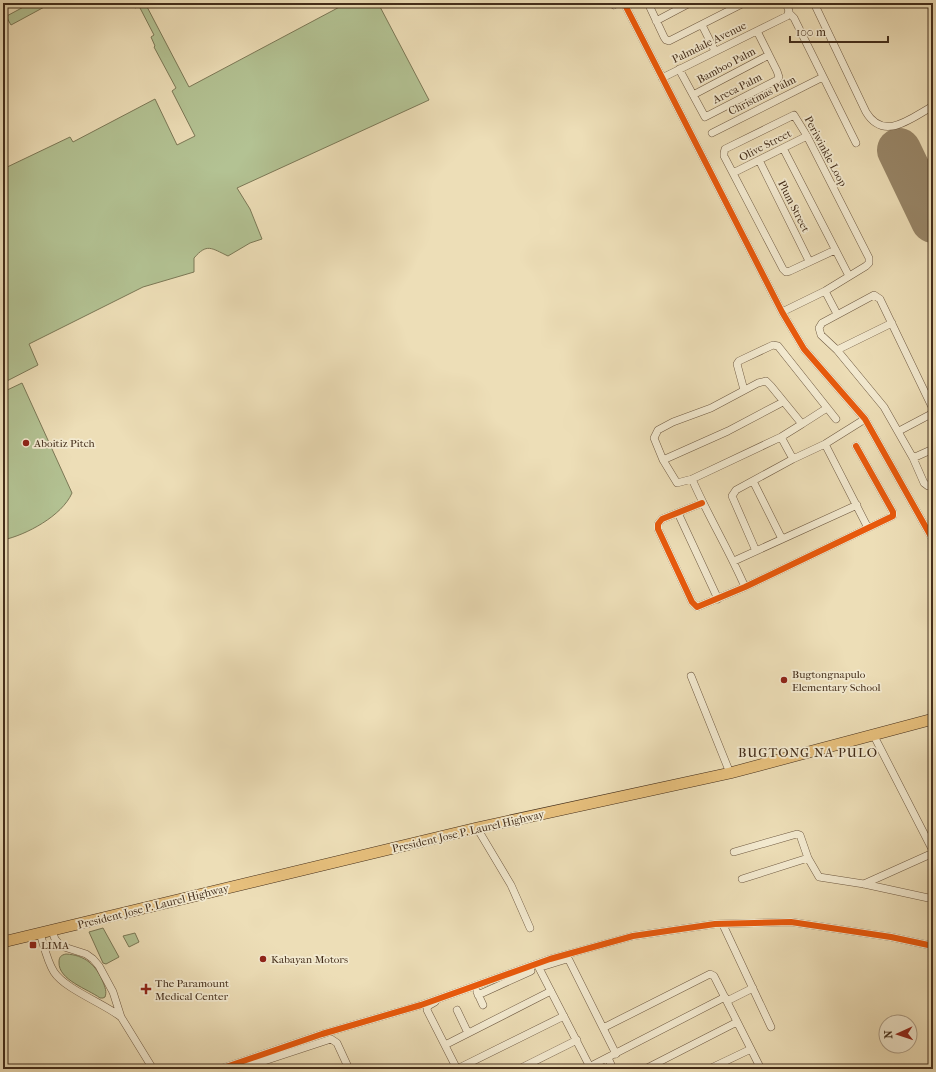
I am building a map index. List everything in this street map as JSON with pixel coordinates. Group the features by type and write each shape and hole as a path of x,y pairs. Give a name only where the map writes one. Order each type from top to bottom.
{"highway":[{"name":"President Jose P. Laurel Highway","path":"3,942 477,828 730,773 933,719"}],"street":[{"path":"3,6 8,3"},
{"path":"624,3 782,312 804,349 865,419 933,540"},
{"path":"648,3 664,37 669,41 744,3"},
{"path":"656,21 690,3"},
{"path":"786,3 789,11 788,14 794,18 856,143"},
{"path":"814,3 866,112 875,123 884,127 894,126 933,106"},
{"name":"Palmdale Avenue","path":"662,78 788,14"},
{"path":"702,25 715,51"},
{"path":"757,31 769,55"},
{"name":"Areca Palm","path":"693,95 704,117 777,80 779,77 769,55"},
{"name":"Bamboo Palm","path":"693,95 769,55"},
{"path":"679,69 693,95"},
{"name":"Christmas Palm","path":"712,133 823,77"},
{"name":"Periwinkle Loop","path":"809,261 790,271 786,272 783,269 724,156 725,149 792,115 796,117 807,136 869,258 869,263 866,266 849,276"},
{"name":"Olive Street","path":"733,173 807,136"},
{"path":"782,312 825,291 849,276 783,148"},
{"name":"Plum Street","path":"759,160 809,261"},
{"path":"809,261 835,250"},
{"path":"825,291 837,314"},
{"path":"933,409 880,299 874,295 822,323 819,328 822,335 837,350 884,407 913,458 924,483 928,486 933,486"},
{"path":"837,350 892,324"},
{"path":"744,390 737,364 739,361 773,345 778,346 836,419"},
{"path":"802,424 766,381 758,383 711,408 673,422 658,430 654,438 663,460 677,483 692,478 781,436 802,424 827,408"},
{"path":"663,460 728,431 783,402"},
{"path":"898,431 933,413"},
{"path":"756,551 732,496 736,490 793,459 825,444 865,419"},
{"path":"781,436 793,459"},
{"path":"825,444 868,528"},
{"path":"702,503 662,519 658,524 658,529 692,602 697,607 745,587 893,516 893,512 856,446"},
{"path":"913,458 933,450"},
{"path":"692,478 702,503 734,561 745,587"},
{"path":"753,481 782,539"},
{"path":"734,561 857,505"},
{"path":"678,513 718,599"},
{"path":"691,676 730,773"},
{"path":"864,884 933,852 873,734"},
{"path":"477,828 511,885 530,928"},
{"path":"734,852 797,834 800,835 808,858 819,878 864,884 933,899"},
{"path":"742,879 808,858"},
{"path":"220,1069 322,1034 421,1005 550,959 633,936 714,924 791,922 891,937 933,946"},
{"path":"724,927 771,1027"},
{"path":"52,930 60,946 86,954 99,966 113,992 121,1017 153,1069"},
{"path":"40,934 51,967 57,976 74,989 102,1004 121,1017"},
{"path":"483,1005 477,992 567,959 569,960 616,1054"},
{"path":"539,968 577,1040 588,1068 726,999 753,988"},
{"path":"603,1028 710,974 714,976 761,1069"},
{"path":"445,1045 551,991"},
{"path":"444,1000 430,1004 428,1006 428,1010 457,1069 564,1016"},
{"path":"457,1010 468,1033"},
{"path":"645,1069 737,1022"},
{"path":"240,1069 331,1039 337,1043 349,1069"},
{"path":"519,1069 577,1040"},
{"path":"710,1069 751,1049"},
{"path":"608,1058 613,1069"}],"green space":[{"path":"31,3 52,3 49,7 48,5 11,25 7,18 3,20 3,18"},
{"path":"132,3 145,3 189,87 347,3 378,3 429,100 237,188 250,209 262,239 250,243 228,256 210,248 202,250 194,258 194,272 143,287 29,344 38,365 3,383 3,169 70,137 73,142 155,99 177,145 195,136 172,91 176,88 154,47 155,46 151,37 154,35 139,6 135,8"},
{"name":"Aboitiz Pitch","path":"22,383 72,493 67,501 52,517 22,534 3,540 3,392"},
{"path":"103,928 119,957 106,964 103,963 89,932"},
{"path":"135,933 139,942 129,947 123,936"},
{"path":"66,954 79,956 93,966 104,984 106,991 105,997 100,998 68,979 63,974 60,968 59,960 61,956"}],"runway":[{"path":"899,150 933,221"}],"cycle path":[{"path":"624,3 782,312 804,349 865,419 933,540"},
{"path":"702,503 662,519 658,524 658,529 692,602 697,607 745,587 893,516 893,512 856,446"},
{"path":"220,1069 322,1034 421,1005 550,959 633,936 715,924 791,922 891,937 933,946"}],"place":[{"name":"Aboitiz Pitch","path":"26,443"},
{"name":"Bugtongnapulo Elementary School","path":"784,680"},
{"name":"LIMA","path":"33,945"},
{"name":"Kabayan Motors","path":"263,959"},
{"name":"The Paramount Medical Center","path":"146,989"}],"district":[{"name":"BUGTONG NA PULO","path":"808,752"}]}
